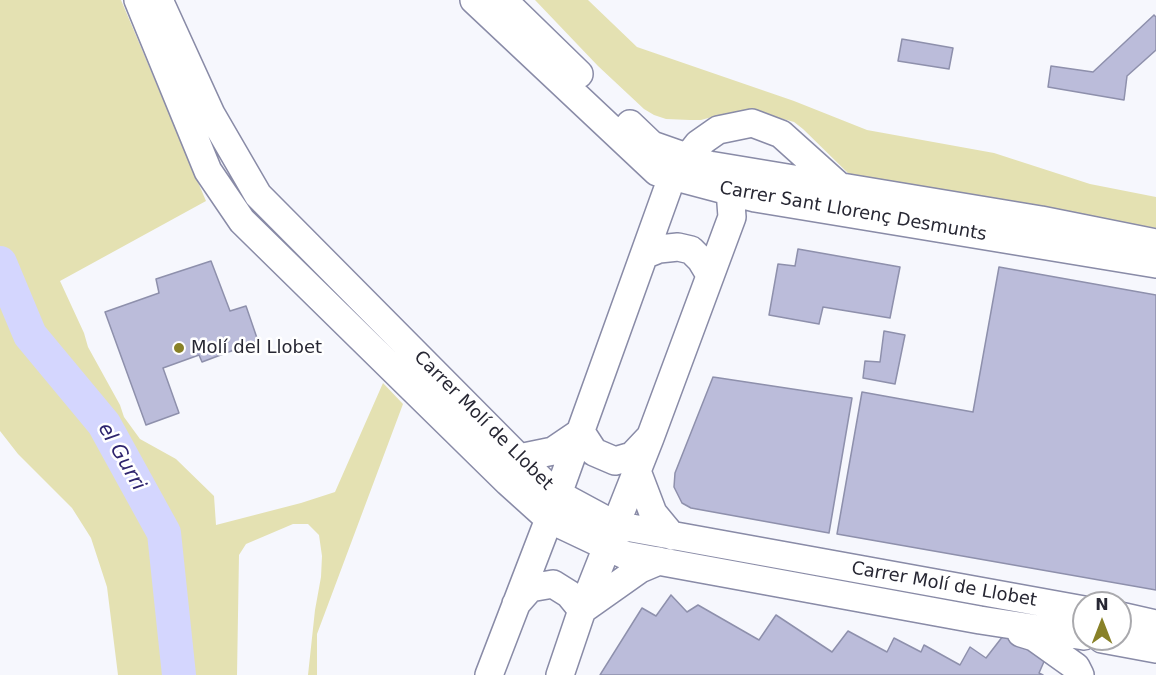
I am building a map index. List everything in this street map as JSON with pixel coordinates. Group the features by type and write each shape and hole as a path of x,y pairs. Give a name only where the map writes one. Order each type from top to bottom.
{"street":[{"name":"Carrer Molí de Llobet","path":"138,0 208,171 242,221 508,482 611,535 672,536 1072,608"},
{"name":"Carrer Molí de Llobet","path":"159,0 211,114 258,195 552,491 554,507"},
{"name":"Carrer Sant Llorenç Desmunts","path":"474,0 657,172 679,167 709,165 736,194 1156,264"},
{"name":"Carrer Sant Llorenç Desmunts","path":"504,0 652,145 679,167"},
{"path":"489,675 554,507 644,255 679,167 698,144 718,130 752,123 781,134 840,187"},
{"name":"Carrer Sant Llorenç Desmunts","path":"736,194 840,187 1041,220 1156,243"},
{"path":"560,675 582,610 650,438 710,275 736,194"},
{"path":"644,255 659,249 678,247 691,250 701,260 710,275"},
{"path":"417,392 418,422"},
{"path":"519,458 553,451 581,432"},
{"path":"581,432 594,452 615,461 632,456 650,438"},
{"path":"637,471 653,513 672,536"},
{"name":"Carrer Molí de Llobet","path":"611,535 626,555 980,620 1072,634"},
{"path":"582,610 640,569 659,561"},
{"path":"516,604 530,588 553,584 568,594 582,610"},
{"path":"1132,619 1156,624"},
{"name":"Carrer Molí de Llobet","path":"980,620 1034,637 1076,667 1080,675"},
{"path":"1132,645 1156,649"}],"shaded area":[{"path":"0,0 121,0 206,201 60,281 88,347 120,405 124,417 140,439 176,459 214,496 216,525 335,492 383,383 403,404 317,634 317,675 308,675 321,577 322,556 319,535 308,524 293,524 246,544 239,555 237,675 118,675 107,587 91,538 72,508 18,454 0,431"},
{"path":"535,0 588,0 637,47 794,101 867,130 994,153 1090,184 1156,197 1156,228 851,176 794,122 769,115 723,114 701,120 690,120 666,119 654,115 644,109 598,66"}],"building":[{"path":"1154,15 1156,17 1156,50 1127,76 1124,100 1048,87 1051,66 1093,72"},
{"path":"902,39 953,48 949,69 898,61"},
{"path":"798,249 900,267 890,318 823,307 819,324 769,315 778,264 795,266"},
{"name":"Molí del Llobet","path":"211,261 230,311 246,306 258,341 202,362 199,355 163,368 179,413 146,425 105,312 159,293 156,279"},
{"path":"999,267 1156,295 1156,590 837,534 862,392 973,412"},
{"path":"884,331 905,335 895,384 863,378 865,361 880,362"},
{"path":"713,377 852,398 829,533 691,508 682,503 674,487 675,473"},
{"path":"671,595 687,612 698,605 759,640 776,615 832,652 848,631 887,652 894,638 921,652 924,645 960,665 970,647 986,658 1003,636 1046,657 1039,673 1043,675 600,675 642,608 656,616"}],"waterway":[{"name":"el Gurri","path":"0,263 30,335 104,424 164,533 179,675"}],"place":[{"name":"Molí del Llobet","path":"179,348"}]}
